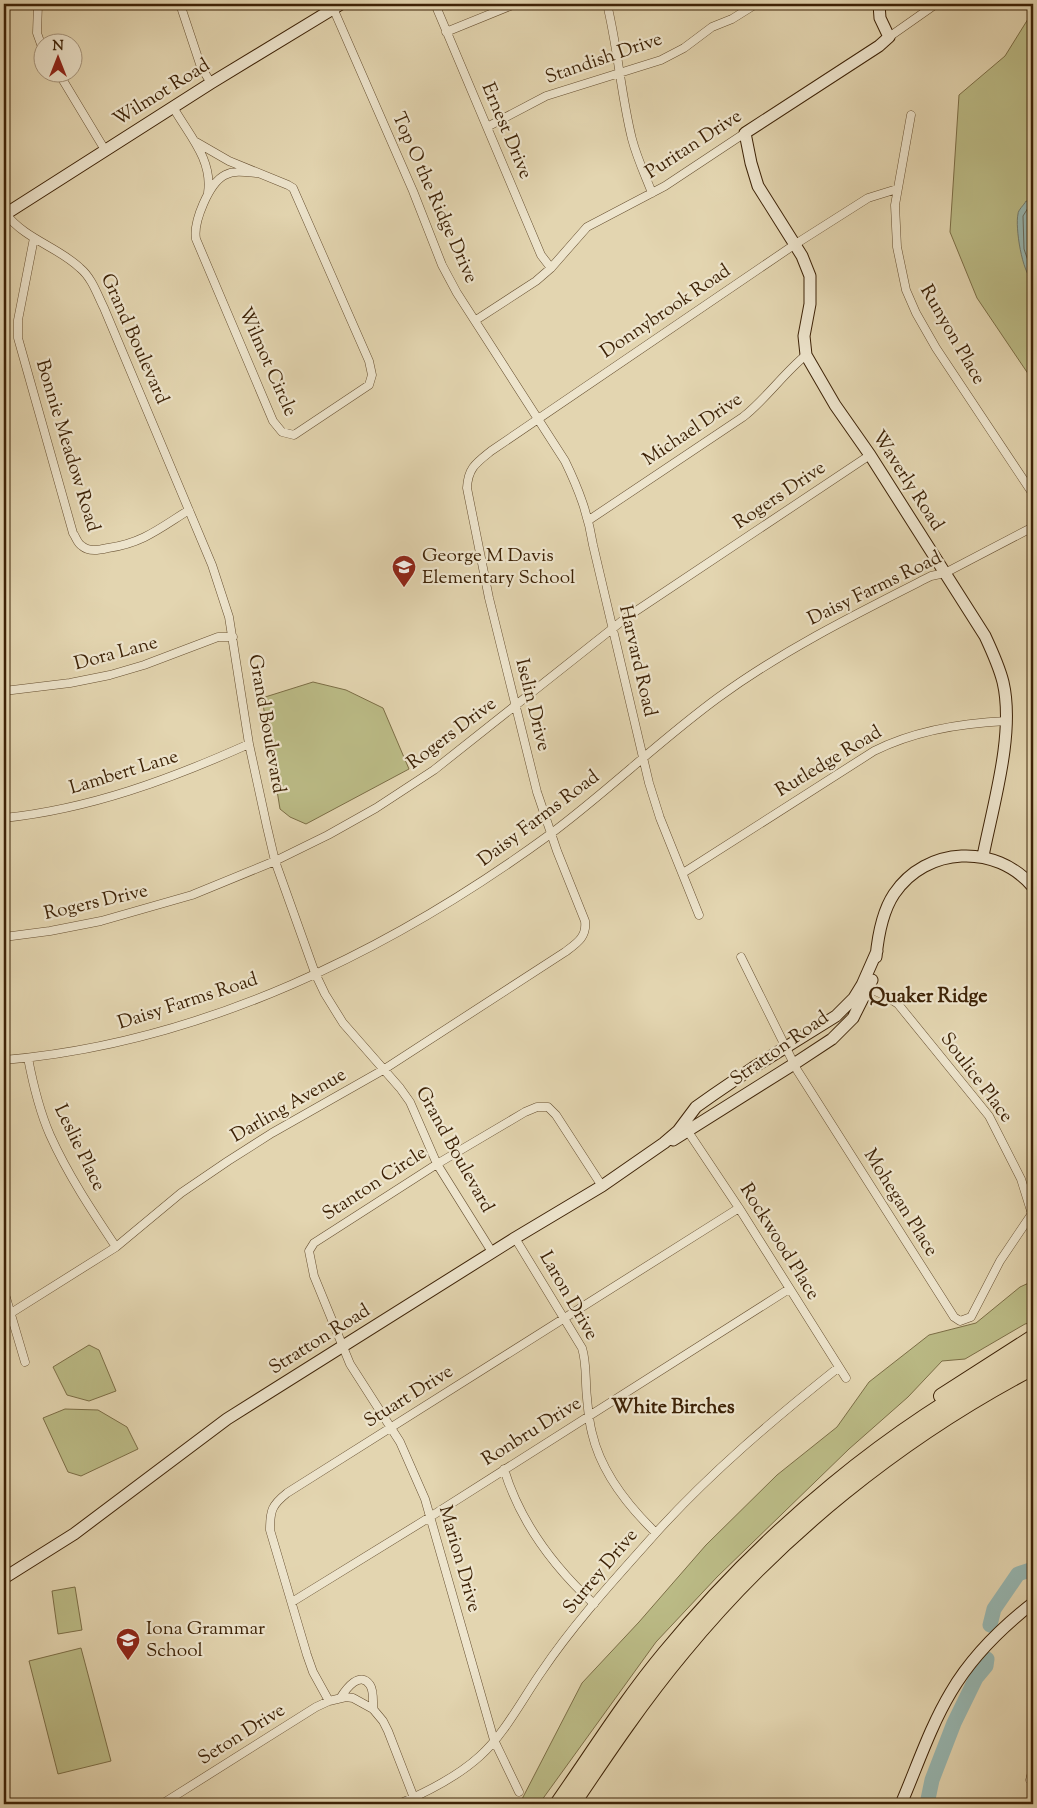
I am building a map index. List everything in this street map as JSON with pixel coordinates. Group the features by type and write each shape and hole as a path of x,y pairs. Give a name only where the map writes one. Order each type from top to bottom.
{"highway":[{"path":"557,1804 646,1678 716,1595 749,1560 806,1508 899,1434 940,1397 1033,1337"},
{"path":"899,1434 972,1387 1033,1353"},
{"path":"573,1804 642,1703 684,1650 782,1547 850,1488 898,1452 947,1419 1033,1368"}],"street":[{"path":"37,32 38,4"},
{"path":"180,4 201,67 211,83"},
{"name":"Ernest Drive","path":"435,4 541,255 550,268"},
{"path":"446,32 515,4"},
{"path":"607,4 614,31 633,141 652,193"},
{"name":"Standish Drive","path":"487,127 546,96 668,56 684,48 712,27 732,19 756,4"},
{"path":"879,4 880,18 888,37"},
{"name":"Puritan Drive","path":"476,320 536,281 587,227 652,193 871,52 888,37 936,4"},
{"name":"Wilmot Road","path":"4,214 337,6"},
{"name":"Top O the Ridge Drive","path":"337,6 442,265 457,293 538,418"},
{"path":"64,82 105,150"},
{"name":"Wilmot Circle","path":"174,107 196,142 209,174 208,196"},
{"name":"Runyon Place","path":"911,115 895,206 899,263 906,290 916,313 942,356 1033,494"},
{"name":"Waverly Road","path":"745,133 749,156 758,186 807,266 811,285 810,304 804,336 806,355 835,404 870,455 985,636 997,662 1003,684 1007,721 1003,757 983,856"},
{"name":"Wilmot Circle","path":"196,142 229,161 288,185 296,192 371,369 372,375 369,386 294,435 282,432 273,421 196,239 195,228 208,196 217,181 226,174 240,171 256,173"},
{"name":"Donnybrook Road","path":"467,480 469,472 476,462 538,418 794,245 868,198 897,189"},
{"name":"Grand Boulevard","path":"4,214 34,238 80,267 90,280 104,308 212,565 229,618 249,744 275,861 315,973 325,994 343,1023 410,1102 438,1164 492,1252"},
{"name":"Bonnie Meadow Road","path":"34,238 18,320 18,338 73,533 78,542 85,548 95,550 132,544 189,510"},
{"name":"Michael Drive","path":"589,520 758,405 793,365 806,355"},
{"name":"Harvard Road","path":"538,418 565,461 578,488 589,520 612,629 643,758 660,818 699,915"},
{"name":"Rogers Drive","path":"4,937 50,931 101,921 192,895 275,861 328,835 376,808 434,770 627,617 870,455"},
{"name":"Iselin Drive","path":"467,480 489,598 537,792 585,921 585,932"},
{"name":"Daisy Farms Road","path":"4,1060 93,1048 174,1028 274,991 387,938 489,878 551,833 720,697 783,655 852,616 931,576 945,573 1033,527"},
{"name":"Dora Lane","path":"4,691 70,683 110,675 144,666 218,637 233,637"},
{"name":"Rutledge Road","path":"683,873 874,750 919,733 953,726 1007,721"},
{"name":"Lambert Lane","path":"4,818 59,810 112,797 205,764 249,744"},
{"name":"Stratton Road","path":"4,1578 74,1534 215,1427 492,1252 602,1186 664,1143 672,1141 686,1128 794,1064 832,1039 853,1018 866,987 877,951 884,914 893,895 903,883 919,870 943,858 983,856 999,861 1029,881 1033,887"},
{"name":"Darling Avenue","path":"11,1313 116,1247 181,1194 228,1160 384,1070 565,952 582,939 585,932"},
{"path":"741,957 794,1064"},
{"name":"Stratton Road","path":"686,1128 696,1107 754,1067 836,1016 866,987"},
{"name":"Soulice Place","path":"866,987 898,1004 989,1116 1021,1179 1032,1213"},
{"name":"Leslie Place","path":"28,1058 36,1093 49,1134 81,1194 116,1247"},
{"name":"Mohegan Place","path":"794,1064 859,1170 954,1317 960,1321 970,1317 1000,1262 1032,1213"},
{"name":"Stanton Circle","path":"342,1346 314,1276 309,1256 310,1246 438,1164 525,1112 537,1107 548,1107 556,1115 602,1186"},
{"name":"Rockwood Place","path":"686,1128 739,1208 846,1378"},
{"name":"Stuart Drive","path":"328,1701 313,1672 270,1530 272,1509 275,1503 287,1493 739,1208"},
{"name":"Laron Drive","path":"515,1238 564,1317 584,1356 594,1440 610,1476 622,1496 656,1533"},
{"name":"Ronbru Drive","path":"292,1602 430,1517 789,1289"},
{"path":"4,1291 24,1362"},
{"name":"Marion Drive","path":"342,1346 350,1364 400,1442 425,1499 494,1740 519,1792"},
{"name":"Surrey Drive","path":"399,1804 431,1790 480,1757 494,1740 542,1670 594,1604 656,1533 752,1439 839,1367"},
{"path":"504,1469 528,1526 563,1572 594,1604"},
{"path":"901,1804 932,1728 958,1681 1000,1630 1033,1603"},
{"name":"Seton Drive","path":"341,1697 352,1683 362,1680 366,1681 370,1685 372,1692 373,1709"},
{"name":"Seton Drive","path":"162,1804 328,1701 341,1697 353,1698 373,1709 383,1721 414,1798"},
{"path":"1030,1780 1033,1768"}],"green space":[{"path":"1033,11 1033,381 977,298 950,232 959,95 1005,56"},
{"path":"313,682 346,690 383,708 409,769 306,824 290,817 280,809 262,698"},
{"path":"1033,1281 1033,1322 1025,1324 965,1359 942,1361 908,1397 849,1449 717,1577 656,1642 539,1804 516,1804 521,1801 582,1683 639,1622 706,1545 777,1475 837,1427 869,1382 929,1335 976,1323 1020,1287"},
{"path":"89,1345 99,1350 116,1391 89,1401 67,1395 53,1367"},
{"path":"65,1409 98,1410 127,1427 138,1449 81,1476 68,1472 43,1418"},
{"path":"75,1587 82,1630 58,1634 52,1591"},
{"path":"81,1648 111,1761 58,1774 29,1661"}],"water":[{"path":"1026,201 1033,203 1033,281 1026,269 1020,249 1017,220 1018,212"}],"waterway":[{"path":"990,1625 994,1609 1018,1574 1033,1569"},
{"path":"927,1804 932,1780 954,1723 976,1678 986,1666 987,1659"}],"place":[{"name":"George M Davis Elementary School","path":"404,588"},
{"name":"Iona Grammar School","path":"128,1661"}],"district":[{"name":"Quaker Ridge","path":"928,997"},
{"name":"White Birches","path":"673,1408"}]}
